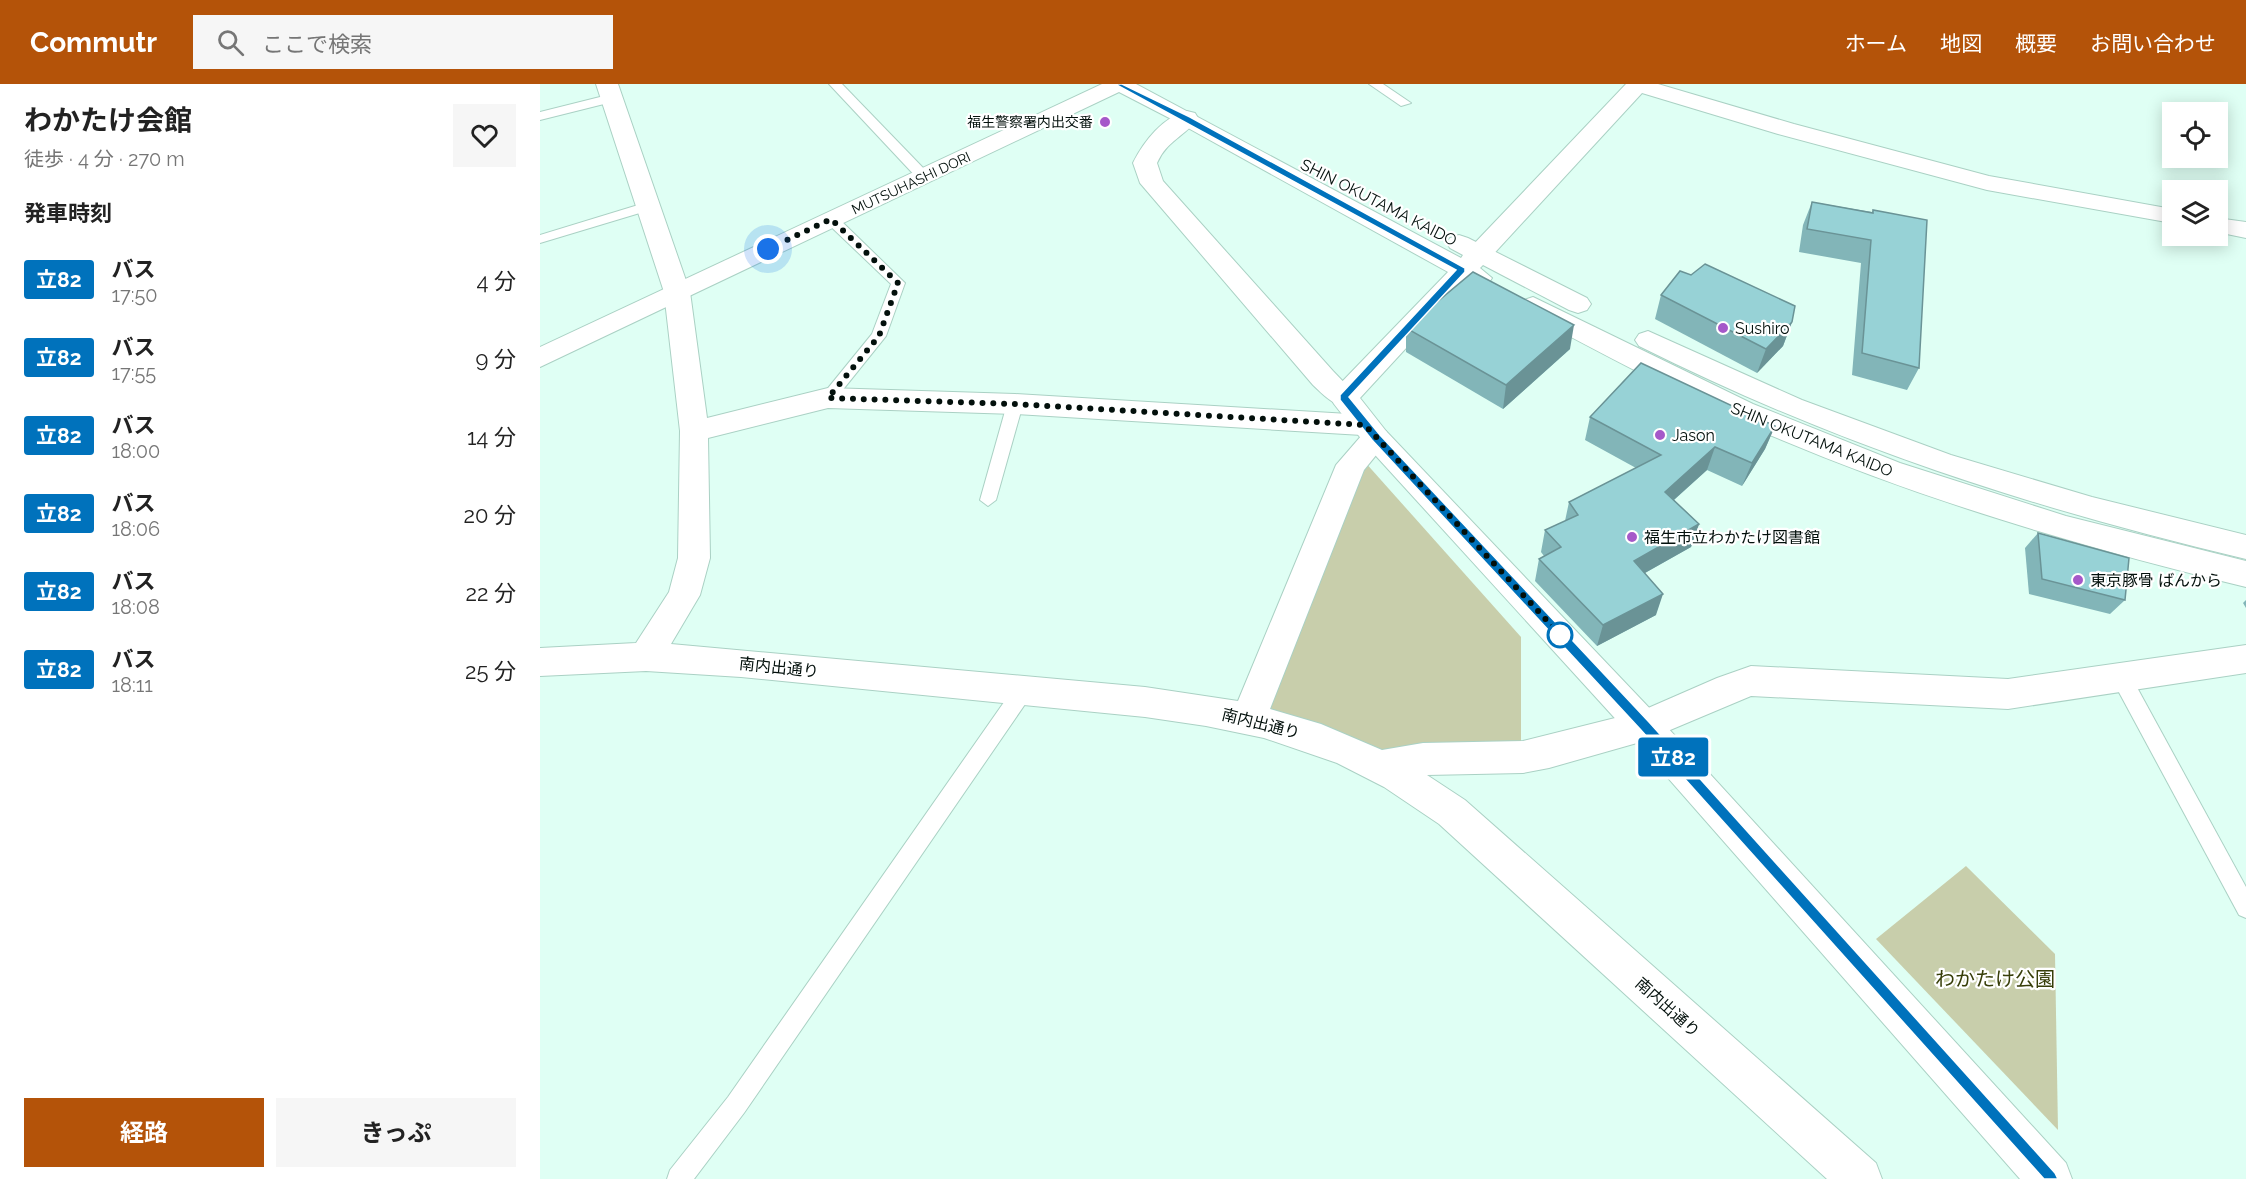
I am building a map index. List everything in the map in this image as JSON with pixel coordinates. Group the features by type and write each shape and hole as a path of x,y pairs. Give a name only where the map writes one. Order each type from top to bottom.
{"street":[{"name":"MUTSUHASHI DORI","path":"540,341 831,219 1076,84"},
{"name":"MUTSUHASHI DORI","path":"540,358 676,284 919,171 1119,84"},
{"name":"SHIN OKUTAMA KAIDO","path":"1119,84 1470,262 1719,375 1852,431 2000,483 2121,518 2246,547"},
{"name":"SHIN OKUTAMA KAIDO","path":"1155,84 1310,167 1470,262 1695,389 1773,425 1906,477 2055,525 2158,554 2246,574"},
{"path":"1249,718 1351,465 1362,420 1470,262 1638,84 1786,129 1987,183 2162,214"},
{"path":"610,91 676,284 694,432 694,558 684,595 646,657"},
{"path":"1187,118 1163,134 1150,150 1145,163 1152,183 1323,378 1644,726 2050,1179"},
{"path":"2228,227 2246,230"},
{"path":"694,432 828,398 1362,420"},
{"name":"南内出通り","path":"540,662 646,657 741,663 1199,708 1285,726 1380,766 1452,812 1860,1179"},
{"path":"1380,766 1423,759 1523,756 1644,726 1729,688 1751,681 2008,694 2246,659"}],"lane":[{"path":"835,84 919,171"},
{"path":"1375,84 1405,103"},
{"path":"540,116 610,91"},
{"path":"540,239 648,206"},
{"path":"828,398 879,336 898,283 831,219"},
{"path":"988,500 1015,404"},
{"path":"2121,677 2246,908"},
{"path":"679,1179 736,1105 1023,691"}],"green space":[{"path":"1364,461 1521,637 1521,751 1372,752 1265,711"},
{"name":"わかたけ公園","path":"1966,866 2055,954 2058,1130 1876,939"}],"building":[{"path":"1812,202 1927,220 1919,368 1862,353 1871,240 1807,229"},
{"path":"1705,264 1795,306 1792,322 1766,349 1661,295 1680,271 1691,275"},
{"path":"1473,272 1574,325 1506,385 1406,328"},
{"path":"1641,363 1775,426 1752,463 1715,447 1665,492 1699,524 1634,561 1663,594 1603,625 1539,559 1561,547 1545,530 1578,515 1569,502 1661,455 1590,417"},
{"path":"2038,533 2129,558 2125,600 2042,579"}],"bus line":[{"name":"立82","path":"1119,84 1187,118 1462,270 1344,397 1376,438 1644,726 2050,1179"}],"place":[{"name":"福生警察署内出交番","path":"1105,122"},
{"name":"Sushiro","path":"1723,328"},
{"name":"Jason","path":"1660,435"},
{"name":"福生市立わかたけ図書館","path":"1632,537"},
{"name":"東京豚骨 ばんから","path":"2078,580"}],"route":[{"path":"768,249 831,219 898,283 879,336 828,398 1015,404 1365,425 1566,641 1560,635"}]}
